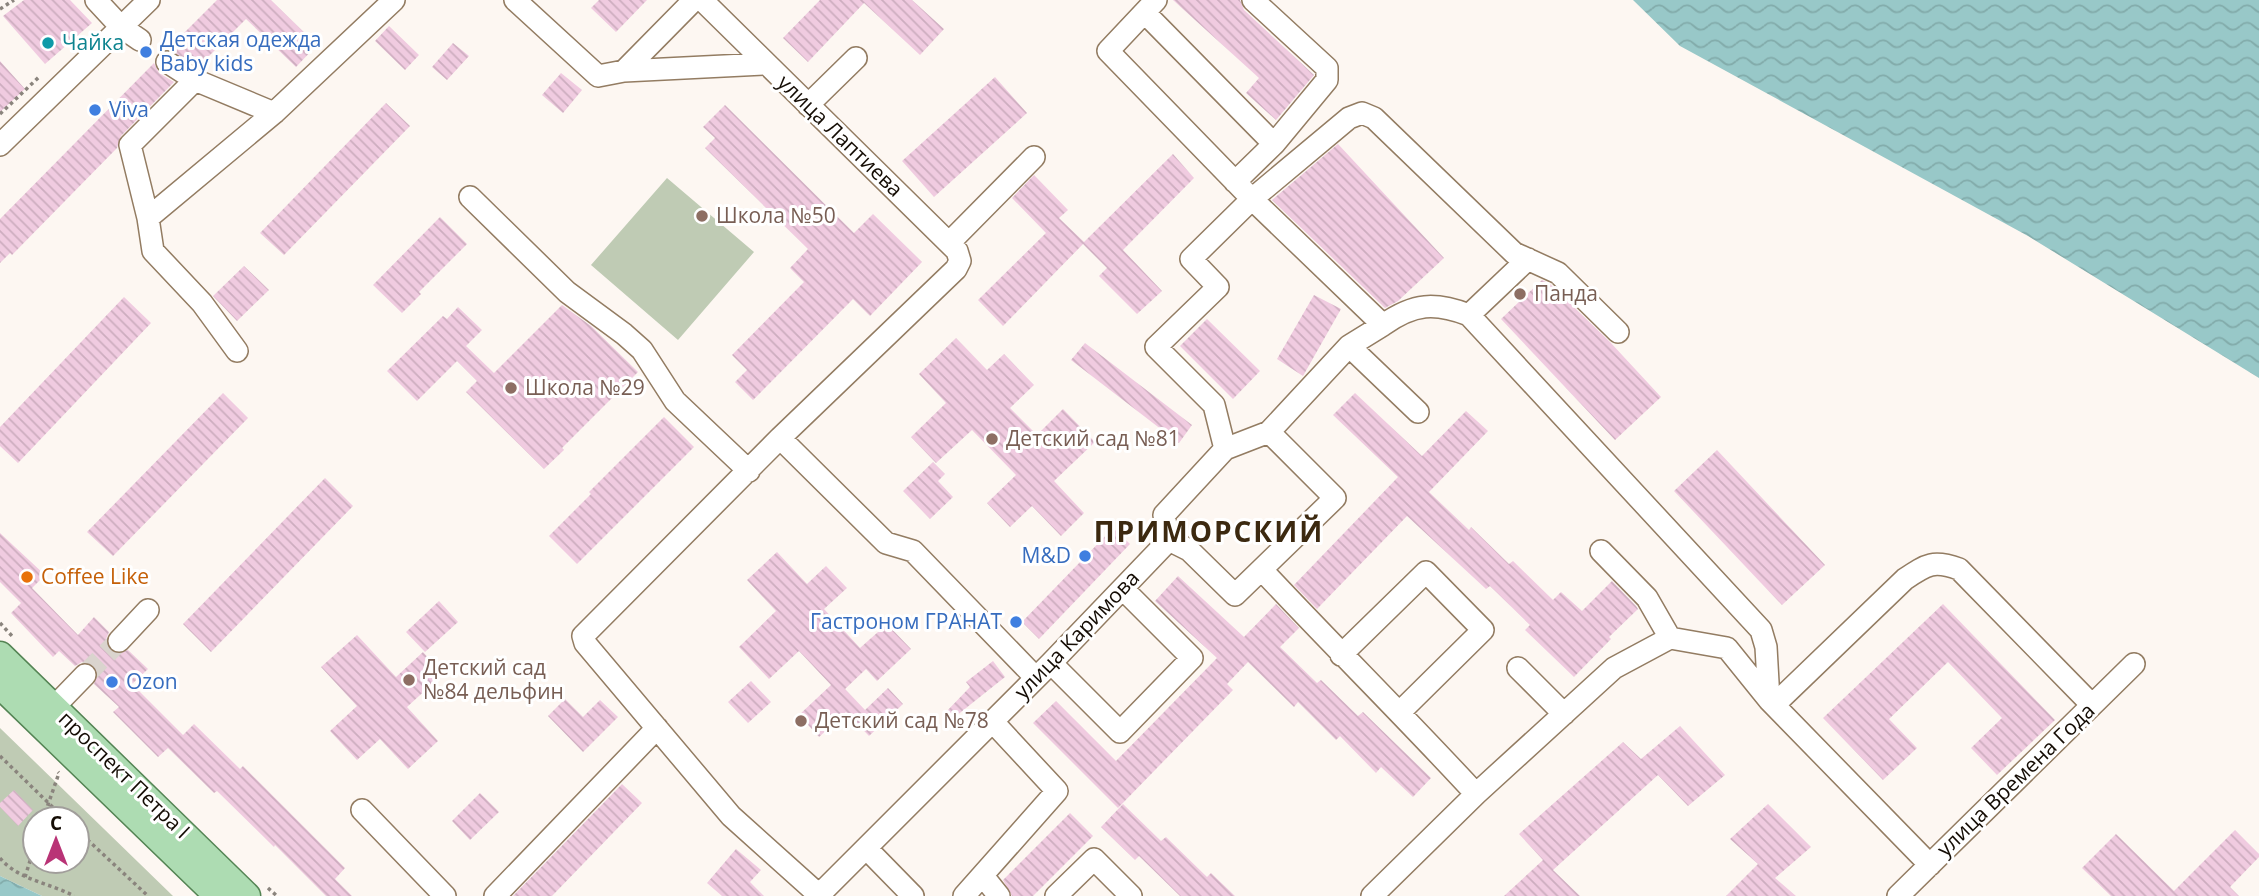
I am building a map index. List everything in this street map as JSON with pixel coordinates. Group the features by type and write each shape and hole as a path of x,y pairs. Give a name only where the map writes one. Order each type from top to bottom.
{"main road":[{"name":"проспект Петра I","path":"0,655 247,896"},
{"name":"проспект Петра I","path":"0,685 218,896"}],"street":[{"path":"96,0 121,27 140,40"},
{"path":"121,27 122,0"},
{"path":"0,145 149,0"},
{"path":"148,218 274,113 394,0"},
{"name":"улица Лаптиева","path":"515,0 598,76 624,71 766,64 955,252"},
{"path":"624,71 694,0"},
{"path":"702,0 766,64"},
{"path":"1235,182 1274,144 1327,80 1327,68 1254,0"},
{"path":"1274,144 1151,7 1108,51 1252,199 1383,325"},
{"path":"808,106 856,58"},
{"path":"167,62 195,80 274,113"},
{"path":"195,80 130,145 148,218 153,251 202,303 237,351"},
{"path":"1225,449 1214,405 1156,346 1218,287 1191,259 1252,199 1349,118 1362,113 1374,118 1514,253 1558,273 1618,332"},
{"path":"819,895 732,816 585,643 583,636 780,438 956,269 955,252 1034,157"},
{"path":"470,197 567,292 642,350 675,401 749,471"},
{"path":"1469,315 1528,259"},
{"path":"1269,432 1335,498 1235,595 1189,550 1168,540 1164,515 1225,449 1269,432 1349,346 1401,313 1424,307 1447,306 1469,315 1760,630 1766,646 1772,702"},
{"path":"1349,346 1418,412"},
{"path":"780,438 887,543 913,551 1044,670 1120,732 1192,659 1124,589"},
{"name":"улица Каримова","path":"819,895 1124,589 1168,540"},
{"path":"1601,551 1647,598 1670,638"},
{"path":"1772,702 1905,579 1924,566 1942,563 1959,569 2092,705"},
{"path":"1262,570 1476,794"},
{"path":"1341,655 1426,572 1483,630 1400,712"},
{"path":"119,641 148,610"},
{"path":"1372,896 1476,794 1614,668 1670,638 1727,648 1772,702 1930,865"},
{"name":"улица Времена Года","path":"1905,893 1930,865 2134,664"},
{"path":"1518,668 1564,714"},
{"path":"54,707 85,675"},
{"path":"964,896 1057,791 992,721"},
{"path":"495,896 657,728"},
{"path":"362,810 444,896"},
{"path":"867,849 913,896"},
{"path":"1056,896 1094,859 1131,896"},
{"path":"983,876 999,896"}],"path":[{"path":"0,9 14,0"},
{"path":"0,114 42,75"},
{"path":"0,756 51,805"},
{"path":"91,843 148,896"},
{"path":"0,858 24,877 74,896"}],"green space":[{"path":"667,178 754,252 678,340 591,265"},
{"path":"0,728 79,805 21,805 21,875 91,875 91,816 173,896 42,896 0,876"}],"water":[{"path":"1633,0 2259,0 2259,378 2028,236 1680,46"},
{"path":"0,876 42,896 0,896"}],"building":[{"name":"Чайка","path":"24,0 70,0 92,23 45,64 3,16"},
{"path":"217,0 271,0 317,45 296,67 246,19 198,67 168,49"},
{"path":"599,0 647,0 616,32 591,8"},
{"path":"820,0 912,0 944,29 920,55 864,3 808,62 783,38"},
{"path":"1173,0 1240,0 1244,10 1314,75 1276,120 1246,93 1259,78"},
{"path":"389,26 419,55 405,70 375,41"},
{"path":"453,43 469,56 447,80 432,67"},
{"path":"0,61 25,89 0,112"},
{"path":"154,63 159,73 174,82 121,136 117,148 12,255 10,253 0,263 0,219"},
{"path":"561,73 582,90 563,113 542,95"},
{"path":"995,77 1027,113 934,197 902,161"},
{"path":"386,103 410,126 284,255 260,233"},
{"path":"725,105 854,233 873,214 922,262 870,316 853,299 753,400 735,382 747,370 732,355 804,282 790,268 808,249 705,148 715,138 703,127"},
{"path":"1338,144 1444,258 1398,301 1385,308 1272,200"},
{"path":"1173,154 1194,178 1123,250 1162,291 1137,314 1099,276 1107,268 1083,244 1003,326 978,300 1046,233 1012,198 1034,175 1068,210 1059,218 1084,242"},
{"path":"440,217 467,244 402,313 373,285"},
{"path":"244,266 269,290 237,321 213,296"},
{"path":"1542,280 1550,284 1610,342 1661,397 1615,440 1501,319"},
{"path":"1314,295 1341,309 1303,376 1277,359"},
{"path":"124,297 151,323 18,463 0,446 0,427"},
{"path":"562,305 591,326 638,372 544,469 466,392 477,381 457,361 417,401 387,371 443,316 447,319 458,307 482,330 466,346 494,373"},
{"path":"1207,319 1260,371 1233,399 1180,346"},
{"path":"956,338 987,370 1004,354 1034,385 1010,408 1037,435 1063,409 1095,442 1054,481 1084,513 1061,536 1032,506 1010,527 987,503 1016,475 972,430 936,463 911,437 946,403 919,374"},
{"path":"1085,343 1192,425 1179,443 1071,360"},
{"path":"223,393 248,418 113,556 87,532"},
{"path":"1355,393 1422,456 1466,411 1488,431 1429,492 1509,564 1513,561 1553,600 1561,592 1582,611 1612,581 1636,606 1638,609 1574,677 1525,630 1530,625 1490,586 1486,589 1407,516 1317,609 1294,585 1398,477 1333,415"},
{"path":"664,417 694,447 577,564 549,536"},
{"path":"1717,450 1825,565 1782,605 1674,491"},
{"path":"933,462 945,474 938,481 953,497 930,519 903,491"},
{"path":"325,478 353,506 211,652 183,624"},
{"path":"1113,528 1130,544 1039,639 1022,622"},
{"path":"0,533 45,575 32,588 78,635 94,617 109,632 106,639 110,650 117,654 128,650 148,669 132,684 183,735 194,724 240,769 243,766 345,868 335,879 352,896 326,896 275,845 274,847 217,791 214,793 168,748 158,757 113,712 119,707 94,684 98,672 94,665 82,662 75,666 59,651 53,657 11,613 21,603 0,582"},
{"path":"777,552 807,584 826,566 847,588 824,609 860,648 887,624 911,649 877,681 866,669 845,689 865,710 888,688 903,704 869,736 846,712 819,737 799,715 831,685 799,651 769,679 739,647 776,611 747,580"},
{"path":"1178,576 1244,637 1276,604 1299,628 1280,647 1317,683 1321,680 1358,716 1363,712 1431,778 1413,797 1381,767 1376,773 1340,736 1336,740 1298,702 1294,707 1248,662 1227,684 1233,690 1118,808 1033,723 1056,701 1116,761 1217,658 1155,601"},
{"path":"439,601 458,622 425,652 406,632"},
{"path":"1943,604 2055,720 1997,775 1971,748 2002,718 1948,662 1889,719 1917,748 1883,780 1823,718"},
{"path":"357,635 396,677 423,652 443,674 407,707 438,741 408,769 380,739 357,760 330,731 357,706 321,667"},
{"path":"993,661 1005,677 951,720 945,713 970,687 966,682"},
{"path":"751,681 771,702 748,723 728,702"},
{"path":"565,699 583,717 600,700 618,717 583,752 548,716"},
{"path":"1680,726 1725,775 1688,806 1658,775 1553,870 1580,896 1504,896 1543,860 1519,834 1623,742 1641,759"},
{"path":"622,784 642,803 552,896 513,896"},
{"path":"14,790 28,805 21,805 21,823 18,826 0,807 0,803"},
{"path":"480,793 499,812 470,840 452,821"},
{"path":"1123,804 1161,841 1166,837 1207,877 1211,873 1235,896 1180,896 1139,856 1135,860 1101,827"},
{"path":"1768,804 1811,847 1775,878 1796,896 1726,896 1758,864 1730,839"},
{"path":"1070,813 1093,836 1033,896 1012,896 1003,880"},
{"path":"2235,830 2259,854 2230,887 2239,896 2111,896 2082,868 2116,834 2174,891"},
{"path":"736,849 761,870 750,882 764,896 722,896 707,883"}],"tunnel":[{"path":"85,675 119,641"}],"place":[{"name":"Чайка","path":"48,43"},
{"name":"Детская одежда Baby kids","path":"146,52"},
{"name":"Viva","path":"95,110"},
{"name":"Школа №50","path":"702,216"},
{"name":"Панда","path":"1520,294"},
{"name":"Школа №29","path":"511,388"},
{"name":"Детский сад №81","path":"992,439"},
{"name":"M&D","path":"1085,556"},
{"name":"Coffee Like","path":"27,577"},
{"name":"Гастроном ГРАНАТ","path":"1016,622"},
{"name":"Детский сад №84 дельфин","path":"409,680"},
{"name":"Ozon","path":"112,682"},
{"name":"Детский сад №78","path":"801,721"}],"district":[{"name":"ПРИМОРСКИЙ","path":"1209,532"}]}
